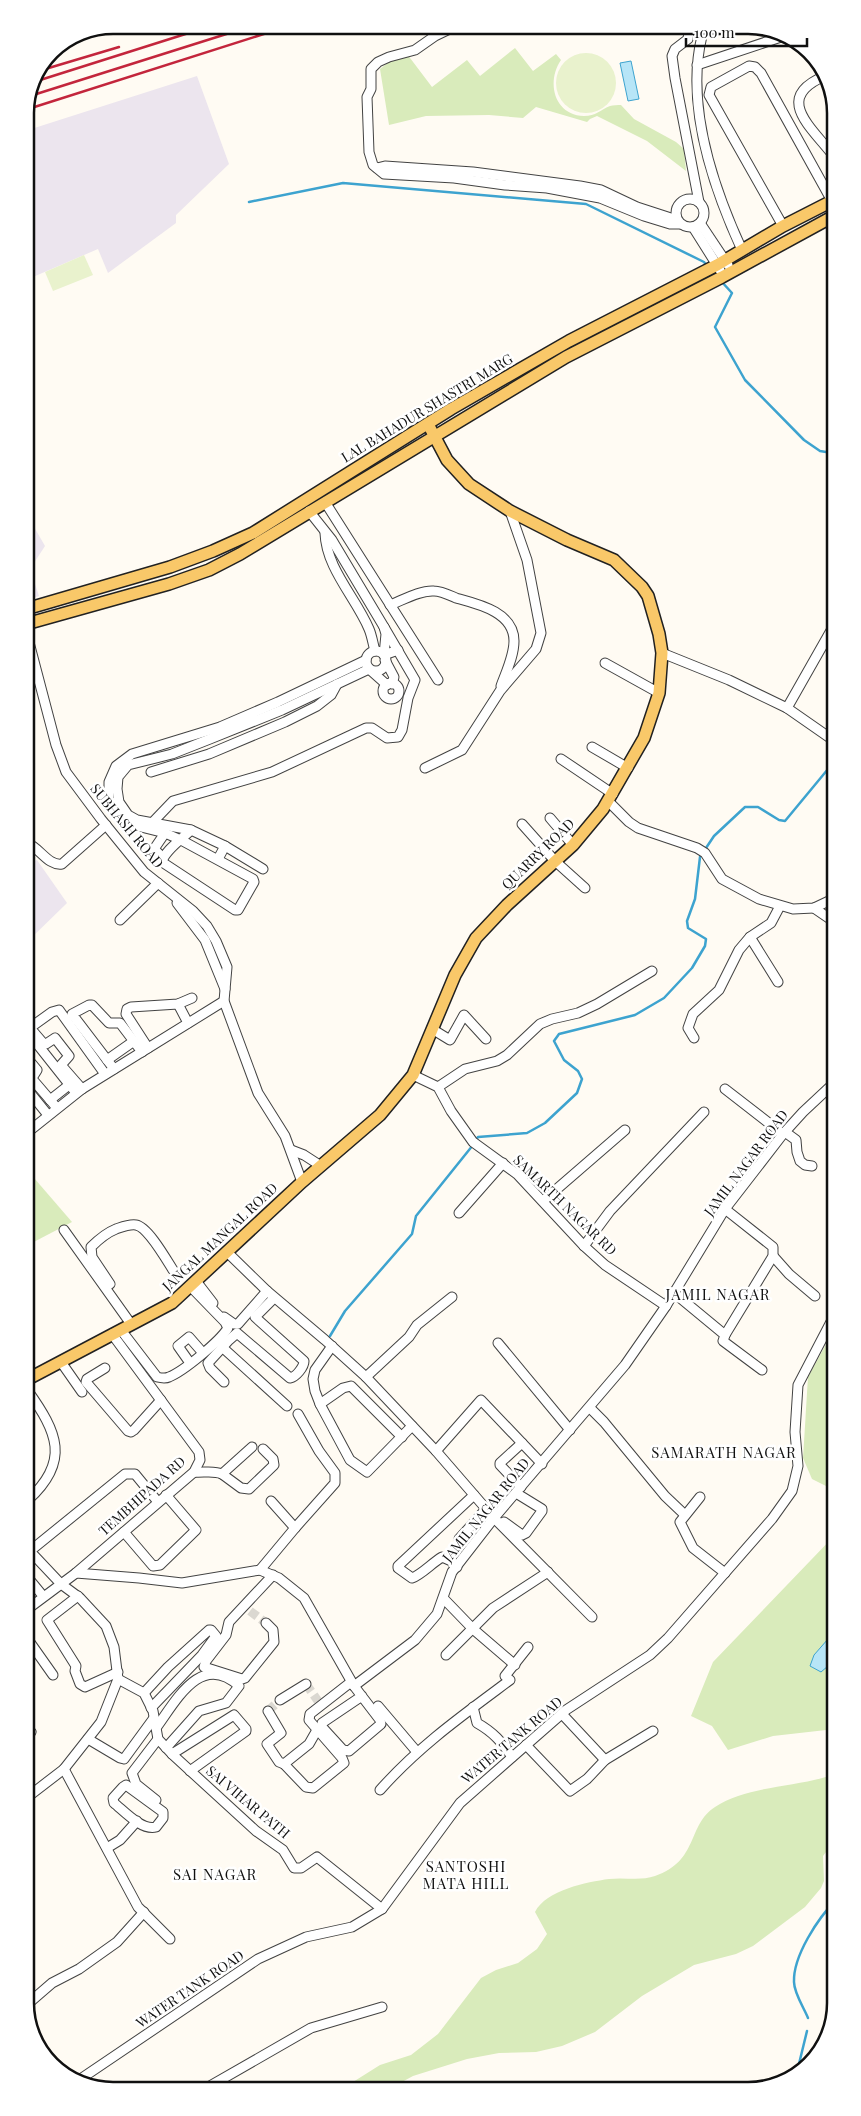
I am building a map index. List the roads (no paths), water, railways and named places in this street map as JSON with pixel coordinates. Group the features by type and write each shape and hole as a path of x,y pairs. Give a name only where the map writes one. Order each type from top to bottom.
{"main road":[{"name":"LAL BAHADUR SHASTRI MARG","path":"34,607 170,567 253,533 428,424 569,341 715,266 783,226 827,204"},
{"name":"LAL BAHADUR SHASTRI MARG","path":"34,622 142,592 209,570 566,357 827,220"},
{"name":"QUARRY ROAD","path":"321,1166 380,1115 413,1075 455,975 476,938 507,905 573,845 611,797 644,738 659,693 662,653 659,634 648,596 642,587 614,560 567,540 510,511 469,484 447,460 428,424"},
{"name":"JANGAL MANGAL ROAD","path":"34,1376 172,1303 321,1166"}],"street":[{"path":"439,34 415,50 389,57 378,62 371,69 371,88 367,97 369,152 373,164 384,174 462,176 547,188 600,198 644,216 670,224 678,222 696,225"},
{"path":"689,34 688,39 675,49 672,56 699,202 704,210 696,225"},
{"path":"702,36 697,56 701,132 720,198 742,250"},
{"path":"697,65 775,39"},
{"path":"783,226 709,95 711,86 749,66 756,67 827,192"},
{"path":"819,78 800,92 798,103 803,117 827,148"},
{"path":"678,222 675,210 681,202 690,198 699,202"},
{"path":"696,225 715,266 723,276"},
{"path":"325,502 438,680"},
{"path":"149,826 173,801 272,772 366,728 372,728 386,738 398,737 402,730 408,698 415,680 332,540 309,511"},
{"path":"425,768 462,750 500,691 536,649 541,633 527,560 510,511"},
{"path":"325,533 325,545 333,564 394,677 390,684"},
{"path":"390,605 423,592 434,591 481,605 499,614 508,626 514,639 512,654 500,691"},
{"path":"368,664 374,671 382,668 381,656 386,634 384,627"},
{"path":"787,708 827,638"},
{"path":"165,833 154,849 163,858 162,862 165,866 235,910 238,910 254,882 253,879 181,840 128,815 119,802 118,777 128,765 172,754 221,730 338,684 368,664 371,652 381,656 398,650"},
{"path":"662,653 729,680 787,708 827,736"},
{"name":"SUBHASH ROAD","path":"34,661 56,745 66,772 144,872 172,894 207,926 216,941 227,968 224,1001"},
{"path":"605,663 659,693"},
{"path":"368,664 399,690 395,701"},
{"path":"280,706 368,664"},
{"path":"151,772 175,766 285,722 317,706 331,695 338,684"},
{"path":"280,706 285,722"},
{"path":"221,730 225,747"},
{"path":"221,730 140,751 123,758 116,766 109,782 109,799 122,819 133,825 191,830 225,846 263,869"},
{"path":"592,747 628,768"},
{"path":"140,751 144,762"},
{"path":"172,754 175,766"},
{"path":"562,759 611,797 629,822 638,828 701,850 722,878 759,899 793,909 814,908 827,901"},
{"path":"550,818 573,845"},
{"path":"522,824 555,861 585,888"},
{"path":"34,846 50,862 57,865 62,864 106,825"},
{"path":"163,858 191,830"},
{"path":"218,859 225,846"},
{"path":"120,920 158,883"},
{"path":"694,1038 688,1028 693,1014 719,990 739,950 750,937 771,923 780,906"},
{"path":"814,908 827,917"},
{"path":"750,937 778,982"},
{"path":"413,1075 438,1087 465,1069 497,1061 507,1055 540,1024 578,1013 652,971"},
{"path":"145,1050 126,1014 127,1009 131,1007 178,1004 192,998"},
{"path":"34,1127 79,1091 224,1001 258,1093 285,1136 302,1182"},
{"path":"178,1004 188,1023"},
{"path":"114,1069 72,1014 88,1005 92,1005 109,1023 120,1023 134,1041 145,1050"},
{"path":"34,1025 52,1012 59,1010 105,1074"},
{"path":"432,1030 450,1040 464,1014 486,1039"},
{"path":"34,1032 46,1044 54,1038 69,1056 61,1065 79,1091"},
{"path":"34,1041 69,1085 79,1091"},
{"path":"107,1060 134,1041"},
{"path":"34,1082 57,1108"},
{"path":"50,1100 69,1085"},
{"name":"SAMARTH NAGAR RD","path":"438,1087 451,1111 474,1143 517,1174 584,1246 605,1265 666,1306"},
{"path":"725,1089 796,1140 800,1160 805,1166 812,1166"},
{"name":"JAMIL NAGAR ROAD","path":"317,1730 309,1720 310,1714 320,1704 353,1684 416,1640 438,1614 452,1572 495,1517 625,1365 666,1306 725,1209 784,1133 803,1112 827,1092"},
{"path":"34,1098 48,1115"},
{"path":"584,1246 610,1211 704,1112"},
{"path":"543,1201 625,1130"},
{"path":"291,1150 304,1155 321,1166"},
{"path":"458,1213 503,1163"},
{"path":"725,1209 773,1247 773,1256 723,1341 762,1370"},
{"path":"174,1270 144,1230 137,1225 125,1226 108,1232 98,1239 92,1248 92,1257 111,1288 122,1330 157,1377 163,1379 170,1377 203,1353 224,1335 228,1328 193,1284"},
{"path":"64,1230 111,1288"},
{"path":"228,1252 274,1298 366,1377 436,1451 486,1509 592,1617"},
{"path":"773,1256 789,1274 815,1296"},
{"path":"193,1284 222,1315 234,1324 241,1321 267,1291"},
{"path":"673,1292 726,1335"},
{"path":"366,1377 409,1337 417,1325 452,1297"},
{"path":"224,1382 208,1366 208,1363 237,1333 290,1378 293,1378 304,1365 304,1361 255,1317 274,1298"},
{"name":"WATER TANK ROAD","path":"84,2076 258,1959 306,1937 352,1927 382,1909 460,1803 562,1714 650,1655 668,1638 772,1519 792,1491 798,1466 795,1432 798,1385 827,1329"},
{"name":"TEMBHIPADA RD","path":"76,1573 194,1472 200,1460 199,1452 161,1400 122,1330"},
{"path":"190,1363 178,1346 188,1337 203,1353"},
{"path":"498,1343 570,1430"},
{"path":"332,1346 314,1370 313,1379 320,1404 350,1460 367,1472 412,1426"},
{"path":"222,1348 287,1406"},
{"path":"61,1362 82,1392"},
{"path":"105,1368 87,1379 86,1382 128,1431 134,1430 161,1400"},
{"path":"320,1404 344,1388 351,1386 402,1437"},
{"path":"34,1400 47,1418 56,1443 54,1462 42,1488 34,1495"},
{"path":"436,1451 480,1400 519,1446 542,1464"},
{"path":"590,1408 604,1422 665,1496 685,1515"},
{"path":"260,1570 335,1483 335,1473 319,1451 298,1414"},
{"path":"519,1446 524,1456"},
{"path":"495,1517 522,1535 526,1533 542,1509 518,1490 500,1465 519,1446"},
{"path":"222,1474 252,1447"},
{"path":"194,1472 209,1474 218,1472 241,1488 249,1489 274,1465 273,1459 263,1449"},
{"path":"34,1546 125,1474 135,1474 158,1502"},
{"path":"399,1559 473,1493"},
{"path":"457,1567 451,1561 442,1557 421,1571 416,1578 412,1578 398,1568 398,1566 473,1493"},
{"path":"124,1532 153,1566 160,1565 196,1530 166,1495"},
{"path":"700,1497 680,1522 693,1548 725,1574"},
{"path":"271,1501 295,1528"},
{"path":"458,1539 486,1509"},
{"path":"34,1555 62,1584 78,1596 106,1626 114,1647 118,1675 101,1722 64,1768 34,1792"},
{"path":"34,1604 76,1573 182,1583 260,1570 273,1576 304,1598 353,1684 362,1696 381,1724 349,1751 346,1751 322,1727 322,1723 362,1696"},
{"path":"446,1655 492,1608 548,1572"},
{"path":"266,1623 273,1630 274,1642 245,1678 242,1679 204,1667 206,1661 226,1635 230,1622 247,1609 273,1576"},
{"path":"34,1586 43,1596"},
{"path":"78,1596 47,1620 76,1666 75,1671 80,1684 85,1687 118,1675"},
{"path":"444,1599 514,1665"},
{"path":"144,1693 168,1667 209,1630 216,1634 202,1656 151,1708"},
{"path":"34,1647 54,1675"},
{"path":"380,1790 406,1761 510,1680 505,1676 528,1647"},
{"path":"156,1728 187,1686 198,1677 219,1674 230,1677 239,1686 226,1703 199,1711 169,1751"},
{"path":"118,1675 144,1693 151,1708 158,1739 132,1773 136,1784 156,1800"},
{"path":"280,1700 306,1684"},
{"path":"378,1706 417,1752"},
{"path":"473,1707 477,1723 499,1738 512,1757"},
{"path":"268,1711 281,1733 267,1744 279,1762 284,1764 308,1789 313,1788 344,1763 342,1758 317,1730 309,1744 284,1764"},
{"path":"562,1714 605,1760"},
{"path":"169,1751 234,1715 236,1716 246,1731 190,1771"},
{"path":"88,1739 124,1759 154,1718"},
{"path":"526,1745 570,1791 587,1779 605,1760 653,1731"},
{"name":"SAI VIHAR PATH","path":"158,1739 256,1831 283,1850 294,1868 301,1868 317,1857 382,1909"},
{"path":"64,1768 138,1907 170,1938"},
{"path":"125,1786 164,1815 154,1828 137,1821 114,1803 113,1798 125,1786"},
{"path":"107,1848 120,1840 137,1821"},
{"path":"34,1999 52,1983 79,1969 116,1942 144,1912"},
{"path":"217,2082 310,2028 382,2007"}],"water":[{"path":"631,61 639,99 628,101 620,63"},
{"path":"827,1640 827,1667 821,1672 810,1666 814,1655"}],"waterway":[{"path":"249,202 343,183 586,204 704,262 707,266"},
{"path":"721,281 732,293 715,327 745,380 804,440 820,451 827,452"},
{"path":"476,1140 478,1137 527,1133 545,1123 577,1093 582,1079 578,1071 564,1060 554,1041 559,1034 635,1015 664,998 692,968 705,946 706,939 688,928 687,921 695,899 700,857 714,836 745,807 758,807 779,820 785,821 827,770"},
{"path":"330,1336 345,1311 412,1234 416,1216 473,1145"},
{"path":"808,2018 796,1991 794,1982 795,1972 802,1949 827,1911"},
{"path":"799,2063 807,2031"}],"tunnel":[{"path":"250,1611 266,1623"},
{"path":"306,1684 318,1701"},
{"path":"268,1711 280,1700"}],"railway":[{"path":"42,79 186,34"},
{"path":"36,94 226,34"},
{"path":"34,107 264,34"},
{"path":"48,68 119,47"}],"district":[{"name":"JAMIL NAGAR","path":"718,1295"},
{"name":"SAMARATH NAGAR","path":"724,1453"},
{"name":"SAI NAGAR","path":"215,1875"},
{"name":"SANTOSHI MATA HILL","path":"466,1876"}]}
